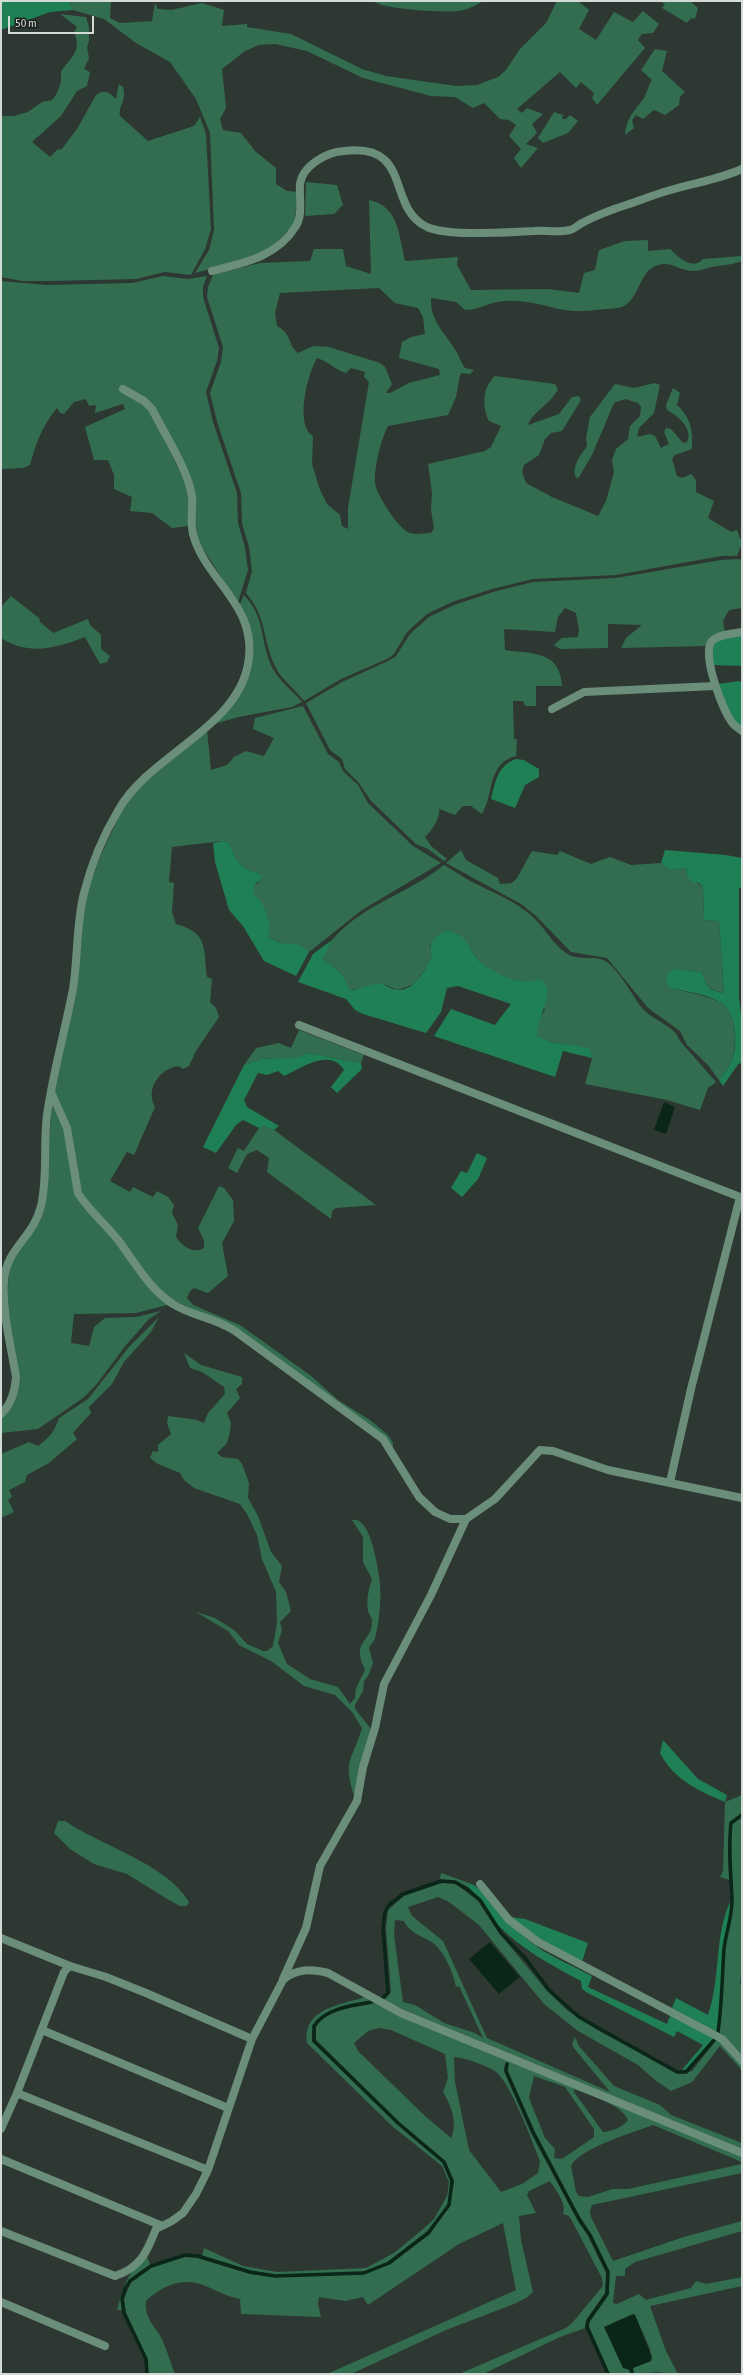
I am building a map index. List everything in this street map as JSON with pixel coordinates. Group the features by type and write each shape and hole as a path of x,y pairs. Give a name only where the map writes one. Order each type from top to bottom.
{"street":[{"path":"212,271 261,258 290,235 298,224 300,182 307,170 317,160 330,154 344,151 358,150 370,153 385,160 395,171 403,200 408,211 416,219 438,231 454,232 515,233 571,230 597,215 666,191 722,177 742,169"},
{"path":"1,1414 15,1390 16,1377 4,1295 5,1270 12,1252 33,1227 41,1204 50,1090 73,988 83,895 108,832 131,792 152,770 206,727 238,693 248,663 248,636 238,607 203,557 193,534 192,498 189,483 152,409 144,401 123,389"},
{"path":"742,632 716,639 709,647 708,654 715,686 730,720 742,731"},
{"path":"552,708 584,692 715,686"},
{"path":"299,1025 741,1196 691,1389 670,1482"},
{"path":"50,1090 67,1128 78,1193 84,1202 117,1238 150,1284 174,1305 223,1323 383,1439 416,1492 426,1505 450,1519 466,1519"},
{"path":"1,2231 115,2276 130,2270 142,2260 156,2229 160,2225 172,2221 190,2205 208,2170 252,2039 283,1980 306,1928 320,1866 357,1801 363,1766 375,1728 384,1684 431,1595 466,1519 495,1499 540,1450 553,1451 608,1470 742,1498"},
{"path":"480,1884 509,1920 521,1931 581,1966 711,2032 722,2039 742,2061"},
{"path":"1,1938 70,1966 113,1980 252,2039"},
{"path":"1,2129 18,2093 64,1972 70,1966"},
{"path":"283,1980 288,1975 303,1970 318,1970 328,1973 401,2012 742,2153"},
{"path":"42,2030 228,2108"},
{"path":"18,2093 208,2170"},
{"path":"1,2159 160,2225"},
{"path":"1,2302 105,2346"}],"green space":[{"path":"1,1 68,1 73,10 50,12 1,30"},
{"path":"68,1 111,1 110,18 120,23 152,21 155,3 158,9 171,10 202,3 224,10 222,26 247,24 247,27 291,34 362,69 386,76 456,86 477,85 498,77 506,70 520,49 546,23 557,1 578,1 589,10 579,29 596,40 614,12 633,22 643,11 659,24 653,33 642,34 638,40 645,48 597,105 592,98 594,93 581,82 576,88 560,72 517,109 522,113 527,108 543,114 532,124 537,133 526,144 538,148 521,168 514,158 521,149 509,136 516,125 509,120 500,119 484,103 473,108 455,97 431,96 363,78 307,51 275,44 259,45 245,51 222,69 226,108 220,119 223,130 241,133 255,151 276,168 276,184 287,191 297,192 295,223 271,248 259,256 195,273 209,250 214,230 210,133 196,99 170,62 136,43 104,19 73,10"},
{"path":"373,1 483,1 468,9 427,11 388,6 378,4"},
{"path":"659,1 690,1 698,8 695,19 691,18 687,23 662,8 665,4"},
{"path":"60,14 86,17 89,27 89,41 87,47 89,58 84,69 90,72 87,86 77,91 61,116 32,142 50,157 58,149 61,150 77,129 96,95 106,92 116,99 119,84 123,87 124,92 120,116 148,141 194,126 200,117 206,134 211,229 205,249 191,275 165,272 136,279 51,281 22,281 1,277 1,116 14,116 28,112 42,102 52,100 56,95 61,82 61,71 75,53 77,44 74,32 77,27"},
{"path":"655,49 667,51 662,71 685,92 680,97 679,105 665,115 654,110 643,119 636,115 632,120 634,128 625,135 627,123 644,98 652,80 641,70"},
{"path":"554,112 563,115 562,119 566,119 570,115 578,121 568,133 543,143 538,138"},
{"path":"306,182 337,185 343,205 334,214 305,216"},
{"path":"369,200 379,203 392,215 399,232 405,261 458,257 457,265 471,290 548,289 579,293 584,273 595,270 599,250 625,241 648,240 648,251 670,249 686,262 695,264 703,259 742,256 742,261 696,271 685,270 668,264 658,265 651,268 646,274 631,300 618,308 571,311 527,302 512,301 499,302 475,309 465,310 456,302 431,298 433,313 439,326 456,351 465,368 474,370 470,374 462,373 460,375 456,397 448,415 388,426 378,454 375,477 376,488 379,495 394,519 405,530 412,534 431,533 434,528 431,510 432,493 428,464 485,451 491,447 501,426 489,421 485,410 484,398 488,386 495,376 555,384 558,389 555,395 530,420 528,425 559,414 572,397 579,396 581,400 562,431 551,433 545,439 539,455 524,465 522,472 526,483 552,497 598,516 606,501 614,472 612,460 616,449 628,439 630,426 640,416 641,407 638,403 625,399 614,403 592,455 579,477 576,478 576,465 587,446 586,438 590,417 615,384 634,388 655,383 660,385 654,413 639,428 637,437 650,434 655,436 661,448 669,444 664,432 666,428 671,429 683,443 687,442 689,437 686,427 680,419 667,410 666,405 673,388 680,393 677,405 682,410 690,425 692,449 675,455 672,459 677,476 682,478 691,474 696,480 696,492 714,501 708,518 731,532 737,530 742,543 737,556 721,556 616,575 533,579 492,589 452,602 427,614 407,632 394,654 389,658 341,679 304,701 282,677 276,668 268,648 258,611 246,593 252,571 249,547 242,523 241,493 218,425 210,393 221,362 223,347 207,297 208,287 213,275 260,263 310,261 314,249 343,249 346,266 371,274","holes":["379,288 395,303 418,308 423,317 425,334 411,337 402,342 399,358 439,369 440,375 409,383 390,393 386,393 392,384 385,367 380,363 329,347 313,346 298,353 292,346 286,333 277,326 275,313 280,293","317,358 346,373 351,368 365,372 364,377 369,382 348,508 348,529 342,526 340,515 327,504 320,490 312,464 313,436 307,430 304,421 304,398 313,365"]},
{"path":"163,276 188,279 207,276 203,287 203,297 219,348 217,361 206,392 213,422 237,493 238,523 245,547 248,570 238,602 197,540 194,501 153,407 132,395 150,410 186,484 190,498 189,526 172,528 152,513 130,511 132,497 114,489 114,475 108,460 94,460 85,427 125,409 123,404 95,413 96,405 89,406 86,399 74,402 64,414 60,413 57,408 47,421 40,435 30,465 23,468 1,469 1,281 46,285 132,283"},
{"path":"721,560 742,560 742,608 729,610 723,621 725,633 706,646 621,648 626,638 642,625 608,624 608,648 560,649 554,645 562,638 578,637 579,630 576,613 565,608 558,617 555,632 504,629 505,650 543,656 550,660 556,666 560,674 562,686 536,686 536,706 525,706 523,701 513,701 514,739 517,739 516,756 500,765 493,780 486,806 482,814 471,806 463,806 455,815 439,809 435,824 425,837 431,846 447,859 444,861 428,849 416,844 371,801 359,783 345,769 342,759 330,750 306,703 342,682 390,660 396,656 410,634 429,617 454,605 493,592 533,582 616,578"},
{"path":"244,595 251,604 260,622 266,650 273,669 279,678 302,702 292,707 238,717 211,725 250,665 239,606"},
{"path":"11,596 39,618 40,622 53,633 88,619 90,625 101,635 101,649 110,656 107,662 100,664 85,637 53,647 43,648 22,647 11,644 1,638 1,607"},
{"path":"742,634 742,666 713,665 712,656 714,645 721,640"},
{"path":"739,681 742,683 742,728 731,718 718,684"},
{"path":"303,706 328,754 339,762 343,771 358,785 368,803 413,846 441,863 362,910 309,952 298,947 278,942 268,936 266,914 254,895 254,885 259,882 259,873 247,869 240,863 229,843 223,841 172,847 169,882 174,883 172,912 176,924 194,932 202,943 207,977 212,979 210,1002 216,1008 219,1017 196,1051 189,1066 183,1069 178,1066 171,1068 165,1071 156,1081 152,1094 152,1100 155,1107 134,1155 127,1152 110,1181 130,1192 133,1187 153,1197 157,1191 168,1197 174,1205 172,1213 178,1225 176,1237 182,1244 192,1250 200,1250 204,1248 204,1240 198,1228 219,1186 224,1188 233,1200 234,1221 222,1243 228,1276 208,1293 194,1288 190,1291 187,1298 193,1305 240,1325 310,1375 338,1400 370,1420 388,1435 393,1443 393,1449 266,1350 163,1294 84,1199 54,1091 86,894 101,855 123,808 136,790 207,730 211,770 227,765 234,757 246,751 264,756 274,738 253,729 255,718"},
{"path":"516,759 524,760 539,769 539,777 525,785 515,808 491,799 496,780 501,770 505,765"},
{"path":"223,841 229,843 237,859 243,866 253,872 259,873 262,878 254,885 254,895 258,898 267,914 269,926 268,936 280,943 298,945 309,952 296,976 264,961 243,926 229,910 215,862 213,843"},
{"path":"461,850 466,860 498,878 500,884 512,883 517,878 532,851 557,855 560,851 591,864 610,857 631,865 661,863 669,870 686,868 687,876 703,887 704,920 719,921 724,993 709,987 702,972 685,970 670,988 715,1000 726,1007 729,1012 734,1025 735,1047 730,1064 719,1080 708,1065 687,1045 680,1031 648,1008 607,958 571,952 536,916 521,904 446,863"},
{"path":"665,850 726,855 742,858 742,888 739,888 739,997 742,1025 742,1065 739,1063 723,1086 719,1080 730,1065 735,1047 734,1024 729,1011 725,1006 713,999 699,994 670,988 666,981 669,972 675,969 702,972 709,987 715,991 724,993 719,921 704,920 703,887 699,883 692,882 687,876 686,868 669,870 661,863"},
{"path":"444,865 470,881 520,907 535,919 558,946 571,956 597,958 607,962 622,978 642,1008 674,1031 680,1041 716,1082 708,1088 700,1110 667,1100 585,1084 592,1059 589,1049 542,1040 537,1035 538,1020 545,1010 529,981 512,979 495,972 480,961 470,947 430,945 433,958 415,983 407,987 397,990 386,985 349,990 341,973 323,959 332,940 357,917 416,884"},
{"path":"446,931 460,936 483,964 497,973 518,981 542,980 548,989 537,1035 542,1039 555,1043 590,1049 592,1058 563,1051 555,1077 434,1036 451,1009 495,1025 511,1004 458,986 447,988 441,1012 426,1033 363,1014 355,1010 346,999 298,982 313,954 332,940 323,959 341,973 350,990 380,984 397,990 409,987 422,974 432,958 431,944 437,936"},
{"path":"299,1030 364,1055 361,1063 308,1053 299,1057 262,1059 244,1065 256,1048 279,1043 291,1048"},
{"path":"308,1053 361,1063 362,1069 337,1093 331,1087 344,1070 338,1063 331,1060 323,1060 306,1065 284,1076 278,1071 267,1075 258,1073 244,1100 247,1107 279,1126 274,1130 264,1126 259,1128 243,1120 236,1125 216,1153 203,1147 244,1065 262,1059 299,1057"},
{"path":"52,1105 66,1132 74,1186 171,1304 136,1313 74,1314 71,1343 89,1346 94,1327 105,1318 136,1317 161,1311 149,1319 126,1345 96,1385 83,1398 38,1429 1,1433 1,1418 8,1412 17,1392 7,1306 9,1266 42,1217"},
{"path":"264,1126 274,1130 376,1205 336,1208 332,1211 331,1219 267,1172 269,1158 257,1150 247,1154 237,1173 228,1168 238,1148 244,1151 259,1128"},
{"path":"477,1153 487,1158 478,1179 462,1197 451,1188 461,1171 467,1173"},
{"path":"159,1317 151,1332 124,1362 112,1384 89,1407 91,1413 73,1433 77,1439 49,1463 27,1475 25,1482 9,1490 12,1497 8,1500 14,1512 1,1518 1,1454 29,1442 38,1446 45,1440 51,1434 59,1418 88,1399 129,1347"},
{"path":"184,1353 201,1365 242,1377 242,1384 236,1389 240,1398 227,1413 231,1423 227,1443 217,1453 222,1457 238,1459 242,1464 249,1483 248,1498 258,1516 271,1552 282,1566 279,1582 286,1592 291,1611 280,1622 282,1630 278,1643 287,1664 310,1679 338,1687 350,1704 355,1698 356,1688 365,1670 360,1652 363,1642 369,1634 372,1621 368,1611 367,1602 372,1579 363,1562 363,1537 352,1520 358,1520 364,1525 372,1542 379,1576 380,1607 375,1638 369,1648 373,1663 368,1676 364,1681 363,1691 355,1705 355,1709 371,1729 355,1798 349,1775 349,1768 350,1761 362,1728 352,1712 335,1695 304,1686 271,1661 239,1645 228,1631 196,1612 215,1618 234,1630 247,1644 263,1651 267,1651 273,1646 277,1623 276,1592 262,1559 257,1535 247,1514 240,1504 194,1488 184,1480 180,1473 158,1464 150,1458 153,1451 158,1452 158,1445 171,1434 167,1423 168,1416 197,1420 204,1423 208,1413 225,1394 224,1387 202,1372 190,1368"},
{"path":"663,1740 698,1779 727,1795 725,1802 688,1784 672,1770 660,1753"},
{"path":"742,1795 742,1813 730,1823 728,1848 729,1880 720,1877 723,1871 725,1802"},
{"path":"742,1816 742,1967 740,1984 742,1985 742,2055 719,2032 725,1949 733,1900 730,1843 731,1823"},
{"path":"58,1821 65,1821 150,1866 179,1889 189,1902 187,1906 180,1906 127,1874 94,1864 70,1849 54,1833"},
{"path":"441,1873 469,1883 468,1887 453,1881 440,1879"},
{"path":"442,1883 456,1884 478,1901 500,1934 548,1992 567,2010 597,2030 680,2074 692,2071 717,2039 742,2066 742,2073 740,2068 720,2046 692,2082 671,2091 655,2080 638,2065 578,2031 544,2004 479,1925 449,1902 438,1897 408,1907 412,1916 443,1941 487,2038 610,2092 574,2048 572,2044 575,2037 579,2046 614,2086 660,2105 671,2115 742,2143 742,2149 383,2001 391,1992 386,1928 388,1910 404,1896","holes":["395,1920 404,1921 409,1929 433,1943 441,1951 451,1969 456,1987 459,1986 483,2038 475,2033 444,2023 415,2005 403,2002 394,1935"]},
{"path":"469,1883 483,1892 528,1940 551,1955 592,1976 588,1987 667,2024 670,2016 704,2031 714,2038 689,2068 681,2071 703,2045 677,2031 674,2037 586,1992 582,1989 581,1981 526,1949 506,1933 497,1924 468,1887"},
{"path":"731,1900 729,1926 723,1947 721,2002 717,2032 672,2008 676,1998 708,2015 715,1986 722,1927"},
{"path":"510,1917 525,1919 588,1943 582,1962 538,1940"},
{"path":"365,1997 370,2001 340,2007 323,2016 316,2022 313,2030 312,2041 408,2134 443,2163 451,2181 449,2203 428,2232 388,2262 362,2272 275,2275 250,2271 202,2256 204,2248 243,2266 277,2272 366,2268 394,2253 434,2219 447,2196 449,2182 442,2166 392,2126 307,2043 307,2032 310,2023 317,2016 334,2006"},
{"path":"374,2003 440,2032 742,2155 742,2162 653,2125 595,2147 584,2153 571,2166 576,2192 579,2196 588,2197 613,2189 628,2189 742,2164 742,2173 592,2205 590,2211 591,2217 613,2261 684,2237 742,2221 742,2231 635,2262 625,2269 625,2276 616,2276 613,2303 617,2304 639,2294 646,2300 691,2288 696,2281 706,2284 742,2277 742,2286 650,2306 666,2351 678,2374 658,2372 634,2374 632,2368 651,2361 650,2349 635,2315 629,2370 631,2374 610,2374 589,2327 589,2322 609,2294 609,2272 591,2234 576,2210 534,2131 507,2070 508,2063 505,2064 504,2071 531,2133 573,2212 588,2236 606,2273 605,2293 586,2320 585,2328 560,2337 483,2374 459,2374 566,2328 573,2322 603,2286 602,2278 572,2221 569,2216 563,2214 564,2206 550,2181 529,2191 527,2195 536,2213 519,2216 521,2240 533,2292 526,2298 514,2304 446,2330 351,2374 327,2374 516,2290 503,2223 459,2244 368,2305 363,2297 345,2301 319,2297 318,2304 321,2317 241,2314 240,2299 228,2296 200,2284 183,2282 167,2286 146,2301 149,2320 162,2338 175,2374 149,2374 147,2359 126,2313 124,2299 131,2282 152,2267 185,2257 197,2258 250,2274 275,2277 364,2274 390,2264 430,2234 450,2205 454,2181 445,2161 399,2122 316,2040 316,2027 327,2016 334,2012","holes":["379,2028 391,2030 445,2054 448,2078 443,2092 453,2115 454,2127 451,2138 425,2116 358,2051 354,2043 368,2031","454,2057 470,2060 486,2066 495,2071 501,2077 514,2099 540,2161 538,2173 522,2184 501,2192 469,2150 455,2082","534,2076 565,2087 594,2129 594,2137 562,2159 554,2158 555,2149 545,2138 529,2098","574,2089 604,2100 618,2109 628,2120 617,2129 603,2132 574,2092"]},
{"path":"147,2255 150,2265 138,2273 128,2283 122,2295 123,2310 117,2310 122,2293 130,2274"}],"shaded area":[{"path":"664,1102 675,1107 666,1134 654,1130"},
{"path":"490,1942 520,1977 499,1994 469,1959"},
{"path":"633,2314 635,2315 652,2357 651,2361 633,2368 634,2374 631,2374 629,2370 623,2368 604,2327"}],"waterway":[{"path":"718,2032 724,1949 732,1907 730,1852 731,1823 742,1815"},
{"path":"382,1999 388,1993 383,1928 385,1912 389,1905 403,1894 441,1881 455,1882 467,1889 480,1900 501,1933 526,1959 549,1990 579,2017 677,2072 686,2072 715,2039"},
{"path":"147,2374 146,2359 124,2313 122,2299 125,2289 130,2281 151,2266 185,2255 198,2256 250,2272 275,2276 364,2273 389,2263 428,2233 449,2205 452,2181 444,2162 398,2123 314,2041 314,2026 319,2020 340,2009 371,2002"},
{"path":"507,2064 506,2071 533,2132 580,2221 590,2235 608,2272 607,2294 588,2321 587,2327 608,2374"}]}
